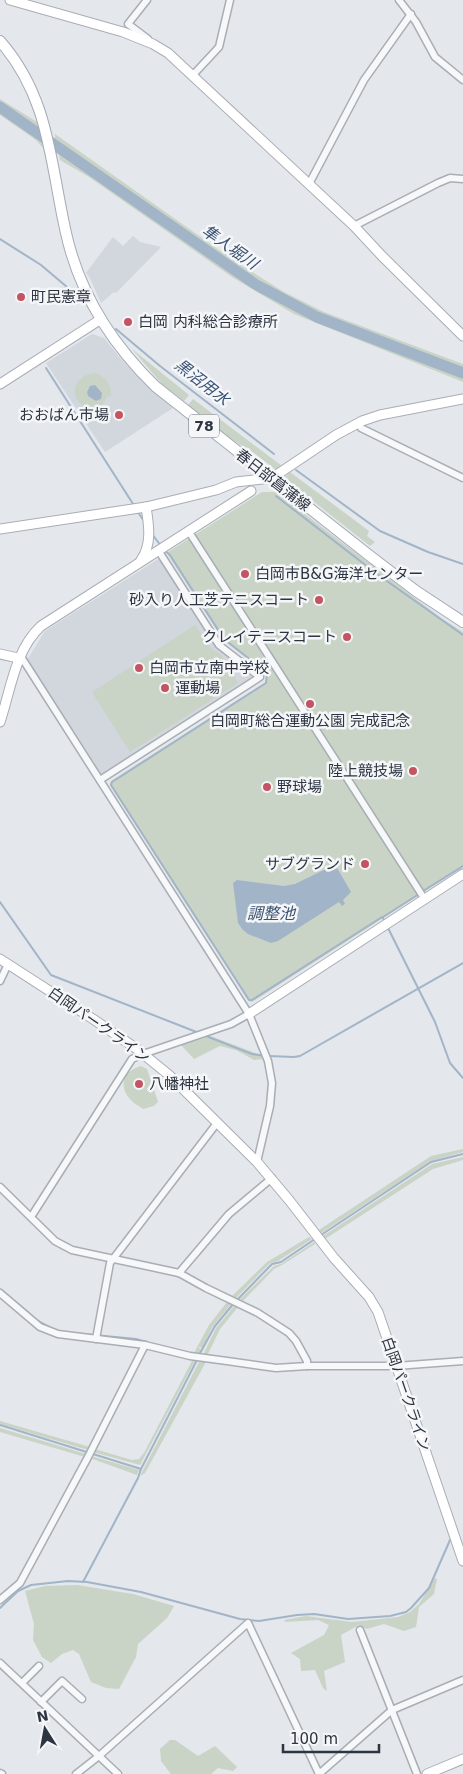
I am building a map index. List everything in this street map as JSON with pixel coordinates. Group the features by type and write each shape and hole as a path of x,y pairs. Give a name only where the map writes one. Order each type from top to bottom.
{"main road":[{"name":"春日部菖蒲線","path":"0,40 27,81 39,108 51,152 70,246 80,277 94,308 134,365 154,386 416,591 463,622"}],"street":[{"path":"10,0 123,32 155,45"},
{"path":"147,0 128,24 168,53 193,75 354,226 463,336"},
{"path":"193,75 219,47 230,0"},
{"path":"399,0 411,14 435,56 463,80"},
{"path":"309,184 364,80 411,14"},
{"path":"354,226 438,183 450,178 463,179"},
{"path":"0,384 101,319"},
{"path":"0,528 146,508 216,490 236,482 272,478 336,435 358,423 380,416 463,399"},
{"path":"358,423 361,428 463,478"},
{"path":"0,722 19,656 41,626 251,491"},
{"path":"140,562 149,538 146,508"},
{"path":"191,535 422,895"},
{"path":"100,780 260,678 219,644 158,550"},
{"path":"0,654 19,656"},
{"path":"19,656 249,1014 268,1061 272,1084 270,1106 258,1162"},
{"path":"31,1217 132,1059 230,1024 249,1014 463,874"},
{"name":"白岡パークライン","path":"0,959 93,1018 143,1054 169,1076 258,1162 322,1243 369,1297 378,1312 463,1561"},
{"path":"0,981 8,964"},
{"path":"96,1339 112,1259 217,1123"},
{"path":"179,1273 229,1214 272,1178"},
{"path":"0,1187 55,1241 72,1250 179,1273 227,1299 258,1313 289,1333 296,1341 307,1361 307,1366"},
{"path":"0,1293 40,1328 58,1334 145,1345 206,1358 276,1368 396,1366 463,1361"},
{"path":"0,1600 20,1583 87,1459 145,1345"},
{"path":"76,1774 99,1756 248,1622 319,1774 392,1710 463,1680"},
{"path":"360,1630 417,1774"},
{"path":"0,1662 118,1774"},
{"path":"22,1683 39,1666"},
{"path":"41,1702 62,1681 82,1700"},
{"path":"427,1774 463,1760"}],"shaded area":[{"path":"133,236 140,242 161,247 116,293 114,292 101,303 86,273 113,237 123,246"},
{"path":"92,334 104,338 143,382 173,408 105,452 46,363"},
{"name":"白岡市立南中学校","path":"160,558 216,645 255,676 255,679 105,775 100,775 27,660 45,631"}],"green space":[{"path":"0,99 37,122 39,130 0,104"},
{"path":"0,112 42,141 43,148 36,140 0,115"},
{"path":"55,134 236,262 284,292 324,312 463,364 463,369 299,304 239,268 55,139"},
{"path":"59,155 253,286 300,313 463,376 463,382 294,314 232,277 89,177 60,160"},
{"path":"132,349 189,395 184,401 162,384"},
{"path":"94,373 102,376 107,381 111,396 107,397 102,405 95,407 87,405 85,407 79,403 76,397 75,387 82,378"},
{"path":"193,399 282,466 276,470 254,453 231,439 188,405"},
{"path":"290,472 369,531 367,536 375,542 370,546 284,478"},
{"path":"262,492 276,492 441,618 463,632 463,867 252,1002 249,1001 110,785 111,781 266,682 266,673 223,640 168,555 168,552"},
{"name":"運動場","path":"195,625 211,648 221,655 238,683 130,752 92,692"},
{"path":"210,1036 261,1055 263,1059 254,1060 236,1050 220,1046 194,1059 181,1045"},
{"path":"141,1066 147,1069 158,1102 154,1106 143,1109 130,1099 124,1089 127,1075 130,1071"},
{"path":"463,1149 463,1152 431,1161 321,1233 319,1230 431,1156"},
{"path":"463,1157 463,1160 433,1169 325,1239 323,1236 432,1164"},
{"path":"309,1237 312,1239 278,1261 270,1263 236,1298 232,1296 267,1262"},
{"path":"314,1242 315,1244 274,1269 243,1301 240,1299 274,1266 281,1264"},
{"path":"227,1302 231,1304 213,1326 202,1348 199,1347 201,1350 198,1354 194,1353 209,1325"},
{"path":"235,1305 238,1307 220,1329 207,1356 203,1355 216,1328"},
{"path":"193,1359 196,1359 140,1465 93,1452 98,1450 132,1460 139,1459 144,1453"},
{"path":"200,1360 207,1360 145,1473 140,1476"},
{"path":"0,1421 90,1447 88,1450 0,1424"},
{"path":"0,1428 86,1454 85,1457 0,1432"},
{"path":"91,1456 139,1470 137,1475 90,1458"},
{"path":"435,1578 437,1579 434,1594 419,1607 416,1627 404,1631 384,1624 367,1629 359,1625 341,1635 345,1662 324,1671 327,1691 323,1688 315,1670 301,1671 300,1659 291,1653 324,1635 329,1625 318,1620 286,1622 284,1620 306,1616 352,1622 398,1617 410,1612 419,1604"},
{"path":"77,1585 133,1594 174,1606 167,1618 138,1644 136,1657 119,1689 106,1688 91,1682 79,1654 73,1650 62,1654 51,1663 42,1657 33,1640 34,1624 25,1591 45,1586"},
{"path":"170,1740 175,1740 198,1756 215,1746 237,1767 233,1771 218,1768 211,1774 171,1774 161,1761 160,1749"}],"water":[{"path":"95,385 102,393 101,399 96,401 88,396 87,392 90,386"},
{"name":"調整池","path":"332,866 336,866 351,892 343,900 345,904 342,906 339,902 278,941 271,943 248,934 238,923 233,883 237,880 284,886 295,884"}],"waterway":[{"name":"隼人堀川","path":"0,107 255,284 317,317 463,373"},
{"name":"黒沼用水","path":"0,239 41,265 80,298"},
{"name":"黒沼用水","path":"116,329 160,366 274,454"},
{"path":"46,368 135,507"},
{"name":"黒沼用水","path":"296,470 380,531 428,552 463,564"},
{"path":"276,496 377,574 463,635"},
{"path":"137,511 144,521"},
{"path":"152,534 161,546"},
{"path":"164,550 170,555 224,639 267,673 266,683 112,782 111,785 249,1000 252,1000 382,917 385,921"},
{"path":"423,891 463,866"},
{"path":"383,917 419,894"},
{"path":"0,902 51,975 199,1033"},
{"path":"388,928 435,1022 450,1063 463,1078"},
{"path":"269,1056 300,1056 463,963"},
{"path":"206,1036 252,1054 265,1056"},
{"path":"321,1235 431,1162 463,1154"},
{"path":"237,1300 272,1264 281,1262 315,1239"},
{"path":"0,1289 32,1316"},
{"path":"199,1355 215,1326 234,1303"},
{"path":"38,1321 49,1327"},
{"path":"73,1333 136,1339 147,1342"},
{"path":"0,1425 141,1469 197,1360"},
{"path":"83,1582 141,1469"},
{"path":"0,1608 18,1591 31,1585 68,1581 87,1582 141,1592 240,1619 259,1621 314,1614 348,1619 390,1616 406,1612 429,1588 452,1539"}],"place":[{"name":"町民憲章","path":"21,297"},
{"name":"白岡 内科総合診療所","path":"128,322"},
{"name":"おおばん市場","path":"119,415"},
{"name":"白岡市B&G海洋センター","path":"245,574"},
{"name":"砂入り人工芝テニスコート","path":"319,600"},
{"name":"クレイテニスコート","path":"347,637"},
{"name":"白岡市立南中学校","path":"139,668"},
{"name":"運動場","path":"165,688"},
{"name":"白岡町総合運動公園 完成記念","path":"310,704"},
{"name":"陸上競技場","path":"413,771"},
{"name":"野球場","path":"267,787"},
{"name":"サブグランド","path":"365,864"},
{"name":"八幡神社","path":"139,1084"}]}
